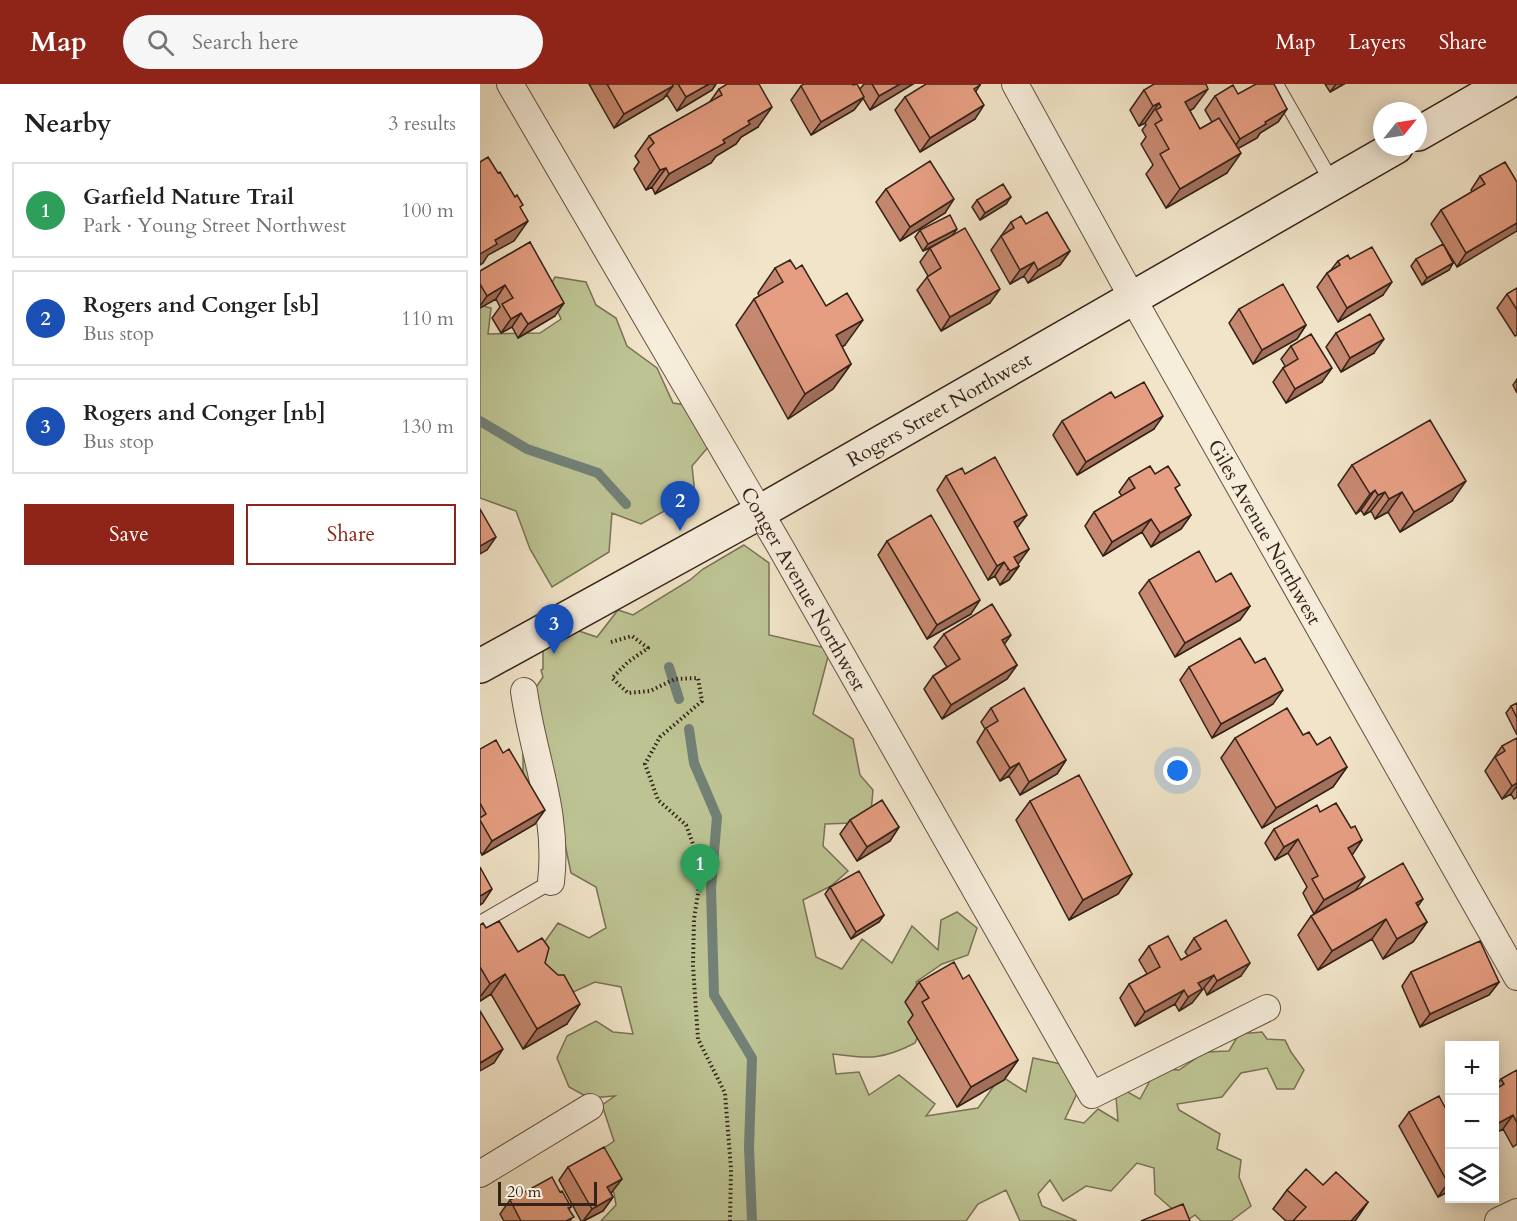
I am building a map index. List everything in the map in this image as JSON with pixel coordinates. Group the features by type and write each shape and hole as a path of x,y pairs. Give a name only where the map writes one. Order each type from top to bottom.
{"street":[{"name":"Conger Avenue Northwest","path":"510,84 760,512 1092,1095 1267,1008"},
{"name":"Giles Avenue Northwest","path":"1016,84 1132,297 1517,977"},
{"path":"1427,129 1505,84"},
{"name":"Rogers Street Northwest","path":"480,666 760,512 1380,156"},
{"path":"524,691 548,797 554,860 551,882"},
{"path":"480,1174 590,1107"},
{"path":"1498,1221 1517,1212"}],"lane":[{"path":"1276,84 1332,184"},
{"path":"480,923 551,882"}],"path":[{"path":"611,642 632,636 648,648 628,662 612,678 628,693 650,691 675,679 698,678 702,701 660,737 645,764 658,800 686,825 702,868 694,919 693,966 698,1038 725,1093 731,1169 730,1221"}],"green space":[{"path":"555,277 586,282 596,305 616,318 627,346 657,368 673,403 686,405 710,445 692,466 695,494 641,524 612,513 609,552 552,587 530,549 516,511 480,498 480,305 491,308 488,334 540,333 561,319 548,290"},
{"path":"744,545 769,563 769,635 830,649 813,714 853,739 860,775 873,790 871,812 852,823 825,824 823,846 848,871 831,886 803,900 816,957 842,969 862,939 892,963 912,926 938,950 941,920 957,912 977,928 968,955 942,964 916,982 928,1013 915,1043 893,1053 875,1057 833,1054 836,1074 859,1072 869,1095 899,1075 935,1104 926,1116 978,1108 1001,1076 1026,1092 1033,1058 1061,1064 1080,1087 1065,1119 1084,1123 1098,1109 1118,1121 1116,1097 1126,1091 1140,1099 1153,1075 1166,1069 1179,1070 1205,1052 1229,1051 1239,1034 1262,1032 1267,1039 1285,1040 1304,1070 1294,1089 1277,1089 1267,1068 1241,1073 1222,1097 1177,1104 1179,1110 1220,1134 1217,1149 1241,1160 1239,1177 1251,1206 1231,1221 1201,1221 1195,1215 1186,1221 1155,1194 1154,1168 1137,1163 1111,1191 1086,1186 1063,1201 1050,1180 1038,1194 1042,1206 1077,1221 1020,1221 1006,1190 978,1204 966,1221 601,1221 616,1205 614,1193 594,1155 614,1141 602,1105 615,1096 589,1098 569,1087 557,1058 567,1036 596,1021 613,1032 633,1034 621,987 595,982 569,994 544,995 539,950 558,923 589,938 606,928 596,887 571,873 565,844 523,784 523,706 543,677 541,670 543,669 543,646 555,623 597,637 618,610 633,615"}],"building":[{"path":"607,84 672,84 673,86 624,114"},
{"path":"678,84 709,84 686,97"},
{"path":"727,84 759,84 772,107 748,121 750,124 723,140 725,143 669,174 666,168 660,170 648,149 654,143 649,136 722,95 719,89"},
{"path":"804,84 857,84 864,97 821,122 801,86"},
{"path":"872,84 900,84 879,96"},
{"path":"926,84 979,84 974,89 984,105 930,138 905,97"},
{"path":"1154,84 1206,84 1208,89 1185,102 1200,129 1219,118 1241,153 1180,189 1160,154 1169,149 1155,124 1162,120 1156,110 1161,107 1159,103 1153,106 1144,90"},
{"path":"1256,84 1274,84 1287,109 1240,139 1215,96 1233,85 1238,94"},
{"path":"488,157 515,197 517,195 523,205 520,207 528,221 495,240 497,244 480,254 480,162"},
{"path":"930,161 954,199 910,227 886,189"},
{"path":"1505,162 1517,182 1517,223 1466,253 1441,210 1485,184 1480,176"},
{"path":"1003,184 1011,197 985,213 977,200"},
{"path":"1047,212 1070,251 1038,270 1034,262 1020,270 1001,236 1014,228 1011,222 1021,216 1026,224"},
{"path":"950,215 957,229 928,244 920,230"},
{"path":"965,228 1000,289 950,317 927,277 941,268 930,248"},
{"path":"530,242 564,303 528,324 521,313 511,319 502,304 513,298 505,285 487,296 480,284 480,271"},
{"path":"1443,244 1453,263 1427,278 1416,259"},
{"path":"1372,247 1392,282 1347,308 1327,273 1340,265 1338,261 1348,255 1350,259"},
{"path":"790,260 796,269 802,265 826,306 847,293 863,320 836,335 851,364 805,394 754,299 783,282 775,268"},
{"path":"1283,284 1306,325 1262,350 1239,309"},
{"path":"1517,288 1517,310 1507,294"},
{"path":"1370,314 1384,339 1350,358 1336,333"},
{"path":"1311,334 1332,368 1295,389 1283,368 1298,359 1291,346"},
{"path":"1144,382 1163,416 1086,462 1062,421 1111,392 1115,398"},
{"path":"1430,420 1466,481 1414,512 1402,492 1389,499 1385,492 1378,495 1375,490 1370,494 1352,465"},
{"path":"995,457 1027,515 1014,522 1029,549 1014,557 1019,566 1010,571 1004,562 997,566 946,476 962,468 965,474"},
{"path":"1150,466 1155,474 1168,466 1180,485 1175,488 1191,515 1160,533 1151,519 1112,542 1094,512 1135,488 1129,478"},
{"path":"480,509 496,537 480,546"},
{"path":"931,515 980,600 937,625 887,541"},
{"path":"1199,551 1216,582 1231,573 1250,606 1185,643 1149,580"},
{"path":"992,604 1011,635 1002,640 1017,665 951,705 933,676 960,659 944,634"},
{"path":"1240,638 1255,663 1265,658 1283,690 1221,724 1189,667"},
{"path":"1024,688 1066,760 1029,782 1019,763 1010,768 986,728 998,721 991,708"},
{"path":"1517,703 1517,718 1511,706"},
{"path":"1287,708 1303,735 1309,732 1317,745 1330,737 1347,767 1276,808 1235,738"},
{"path":"1517,738 1517,783 1512,786 1495,757 1505,751 1502,746"},
{"path":"496,740 503,753 509,749 545,810 492,841 480,820 486,814 480,803 480,749"},
{"path":"1079,775 1132,874 1083,900 1030,801"},
{"path":"882,800 899,827 867,847 850,820"},
{"path":"1336,803 1351,828 1355,826 1362,840 1348,848 1365,877 1324,900 1312,879 1318,876 1298,839 1284,847 1274,829 1317,805 1320,812"},
{"path":"1403,863 1423,899 1416,903 1427,922 1397,939 1386,919 1332,951 1311,916"},
{"path":"480,867 492,889 480,896"},
{"path":"859,871 884,915 856,932 830,887"},
{"path":"1226,920 1250,963 1217,981 1214,975 1198,983 1202,989 1188,997 1184,990 1145,1012 1129,984 1160,967 1149,946 1168,936 1181,960 1201,949 1194,938"},
{"path":"499,921 518,952 542,938 549,948 545,963 558,975 564,975 580,1004 537,1029 505,974 490,984 480,967 480,925 483,923 486,928"},
{"path":"1480,941 1499,982 1430,1014 1411,972"},
{"path":"954,962 963,979 969,975 1018,1060 971,1087 922,1002 929,998 919,982"},
{"path":"480,1011 503,1049 480,1063"},
{"path":"1517,1070 1517,1123 1513,1115 1499,1123 1499,1087 1504,1084 1501,1079"},
{"path":"1439,1096 1445,1107 1445,1178 1409,1112"},
{"path":"604,1147 622,1179 607,1187 613,1197 592,1209 568,1167"},
{"path":"1306,1169 1323,1185 1336,1172 1368,1202 1351,1221 1293,1221 1306,1207 1287,1190"},
{"path":"552,1177 571,1207 568,1208 574,1217 566,1221 521,1221 510,1200"},
{"path":"1183,1204 1190,1221 1141,1221"}],"waterway":[{"path":"480,421 527,449 598,473 626,504"},
{"path":"669,667 679,699"},
{"path":"689,729 694,763 717,817 711,888 714,995 752,1058 749,1147 752,1221"}],"place":[{"name":"Rogers and Conger [sb]","path":"680,531"},
{"name":"Rogers and Conger [nb]","path":"554,654"},
{"name":"Garfield Nature Trail","path":"700,894"}]}
